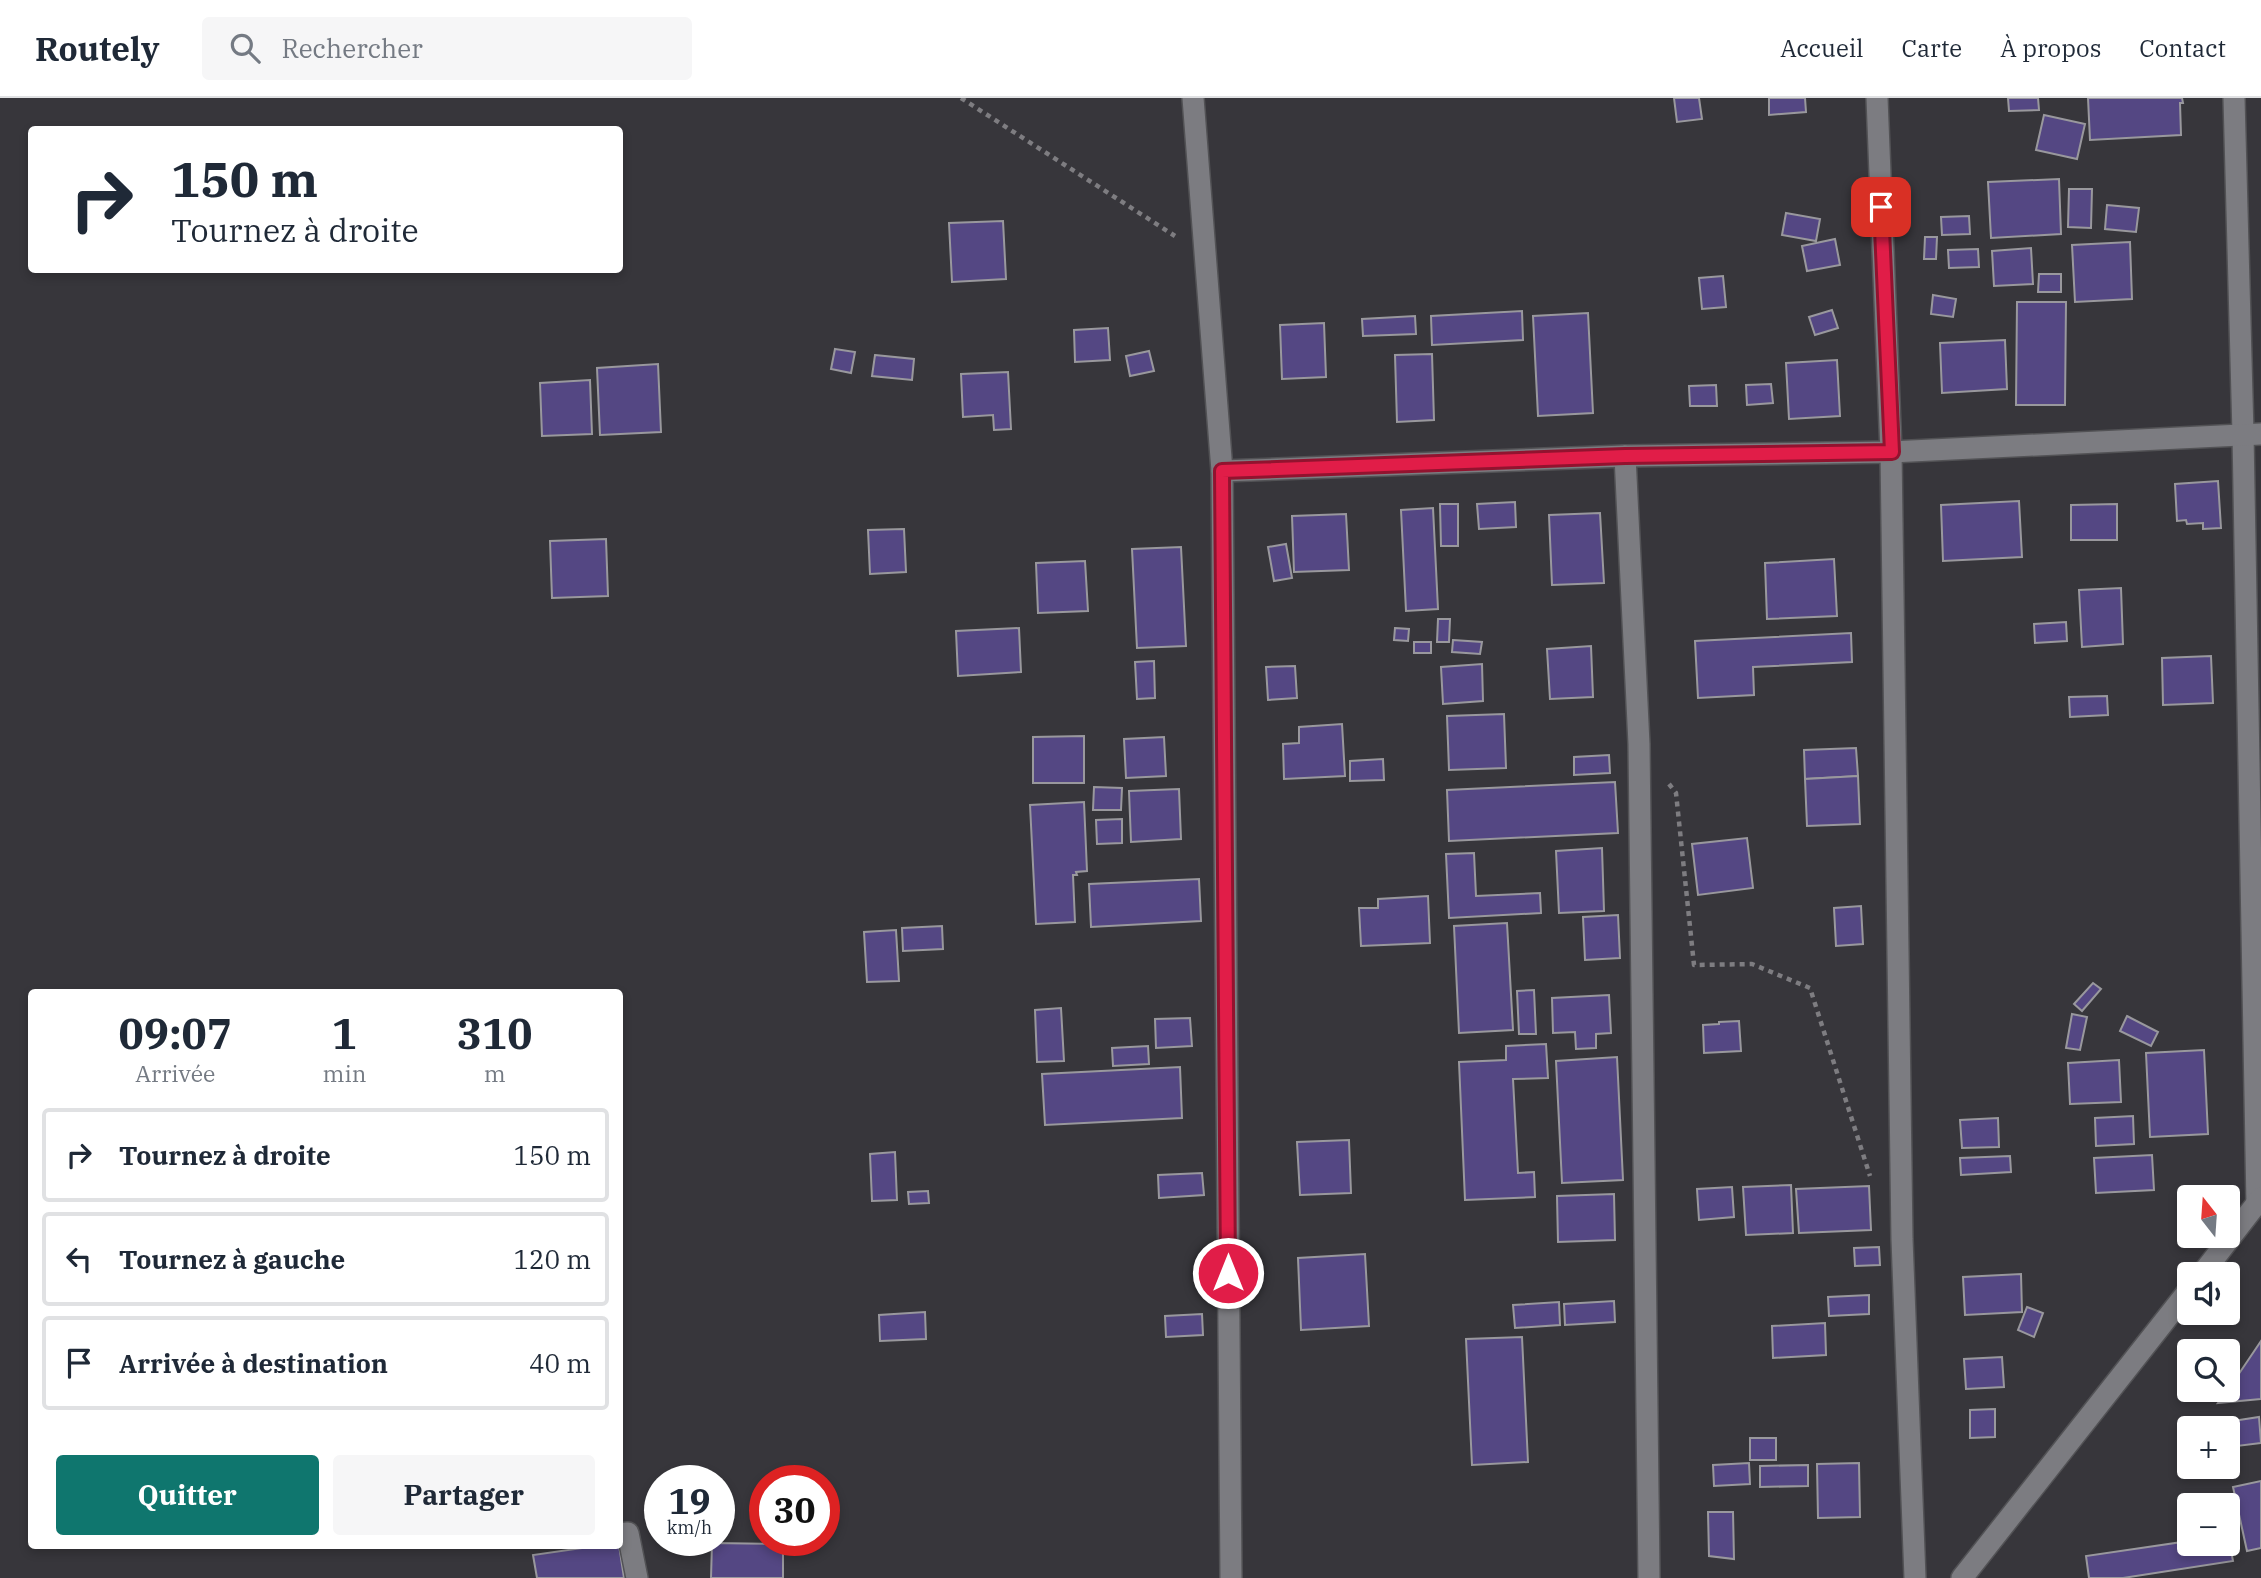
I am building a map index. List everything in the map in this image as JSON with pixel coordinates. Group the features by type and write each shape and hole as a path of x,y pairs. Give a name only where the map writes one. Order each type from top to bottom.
{"street":[{"path":"1193,98 1222,471 1231,1578"},
{"path":"1877,98 1892,452 1902,1239 1915,1578"},
{"path":"2212,1262 2259,1202 2252,434 2234,98"},
{"path":"1222,471 1625,456 1892,452 2252,434"},
{"path":"1625,456 1639,744 1649,1578"},
{"path":"1962,1578 2177,1305"},
{"path":"623,1534 628,1533 637,1578"}],"path":[{"path":"961,98 1205,255"},
{"path":"1669,783 1676,793 1694,965 1752,964 1810,988 1873,1187"}],"building":[{"path":"1674,98 1699,98 1702,119 1677,122"},
{"path":"1769,98 1805,98 1806,112 1769,115"},
{"path":"2008,98 2038,98 2039,110 2009,111"},
{"path":"2088,98 2182,98 2181,135 2090,140"},
{"path":"2044,115 2085,124 2077,159 2036,150"},
{"path":"2059,179 2061,234 1991,238 1988,182"},
{"path":"2069,189 2092,189 2091,228 2068,227"},
{"path":"2107,205 2139,208 2136,232 2105,229"},
{"path":"1786,213 1820,219 1816,241 1782,235"},
{"path":"1969,216 1970,234 1942,235 1941,217"},
{"path":"1003,221 1006,279 952,282 949,223"},
{"path":"1925,237 1937,237 1936,259 1924,259"},
{"path":"1835,239 1840,265 1807,271 1802,246"},
{"path":"2130,242 2132,299 2075,302 2072,245"},
{"path":"2031,248 2033,284 1994,286 1992,251"},
{"path":"1978,249 1979,267 1949,268 1948,250"},
{"path":"2039,274 2061,274 2061,292 2038,292"},
{"path":"1723,276 1726,307 1702,309 1699,278"},
{"path":"1933,295 1956,299 1953,317 1931,314"},
{"path":"2017,302 2066,302 2065,405 2016,405"},
{"path":"1832,310 1838,328 1815,335 1809,317"},
{"path":"1522,311 1523,340 1432,345 1431,316"},
{"path":"1588,313 1593,413 1538,416 1533,316"},
{"path":"1415,316 1416,334 1363,336 1362,319"},
{"path":"1324,323 1326,377 1282,379 1280,325"},
{"path":"1108,328 1110,360 1075,362 1074,330"},
{"path":"2005,340 2007,389 1942,393 1940,343"},
{"path":"835,349 855,352 851,373 831,369"},
{"path":"1149,351 1154,371 1130,376 1126,356"},
{"path":"1432,354 1434,420 1397,422 1395,355"},
{"path":"875,355 914,359 912,380 872,376"},
{"path":"1837,360 1840,416 1789,419 1786,363"},
{"path":"658,364 661,432 600,435 597,368"},
{"path":"1008,372 1011,429 994,430 993,415 963,417 961,374"},
{"path":"590,380 592,434 542,436 540,383"},
{"path":"1771,384 1773,403 1747,405 1746,385"},
{"path":"1716,385 1717,406 1690,406 1689,386"},
{"path":"2218,481 2221,528 2203,529 2203,523 2187,524 2186,520 2177,521 2175,484"},
{"path":"2019,501 2022,557 1943,561 1941,505"},
{"path":"1515,502 1516,527 1479,529 1477,504"},
{"path":"1440,504 1458,504 1458,546 1441,546"},
{"path":"2117,504 2117,540 2071,540 2071,505"},
{"path":"1433,508 1438,609 1406,611 1401,510"},
{"path":"1600,513 1604,583 1552,585 1549,515"},
{"path":"1346,514 1349,570 1294,572 1292,516"},
{"path":"904,529 906,572 870,574 868,530"},
{"path":"606,539 608,596 552,598 550,541"},
{"path":"1286,544 1292,578 1274,581 1268,547"},
{"path":"1181,547 1186,646 1137,648 1132,549"},
{"path":"1834,559 1837,616 1767,619 1765,563"},
{"path":"1085,561 1088,611 1038,613 1036,563"},
{"path":"2121,588 2123,644 2082,647 2079,590"},
{"path":"1438,619 1450,619 1449,642 1437,642"},
{"path":"2066,622 2067,641 2035,643 2034,624"},
{"path":"1019,628 1021,672 958,676 956,631"},
{"path":"1395,628 1409,629 1408,641 1394,640"},
{"path":"1851,633 1852,662 1753,667 1754,695 1698,698 1695,641"},
{"path":"1453,640 1482,642 1480,654 1452,652"},
{"path":"1414,642 1431,642 1431,653 1414,653"},
{"path":"1591,646 1593,697 1550,699 1547,649"},
{"path":"2211,656 2213,703 2163,705 2162,658"},
{"path":"1154,661 1155,698 1137,699 1135,662"},
{"path":"1482,664 1483,701 1443,704 1441,667"},
{"path":"1295,666 1297,698 1268,700 1266,667"},
{"path":"2107,696 2108,715 2070,717 2069,697"},
{"path":"1504,714 1506,768 1449,770 1447,716"},
{"path":"1342,724 1345,776 1284,779 1283,744 1299,743 1299,727"},
{"path":"1084,736 1084,783 1033,783 1033,737"},
{"path":"1164,737 1166,776 1126,778 1124,739"},
{"path":"1856,748 1858,776 1805,779 1804,750"},
{"path":"1609,755 1610,773 1574,775 1574,757"},
{"path":"1383,759 1384,780 1350,781 1350,761"},
{"path":"1858,776 1860,824 1807,826 1805,779"},
{"path":"1615,782 1618,833 1449,841 1447,790"},
{"path":"1094,787 1122,788 1121,810 1093,810"},
{"path":"1179,789 1181,839 1131,842 1129,791"},
{"path":"1084,802 1087,871 1073,875 1075,922 1036,924 1030,805"},
{"path":"1122,819 1122,843 1097,844 1096,820"},
{"path":"1747,838 1753,888 1698,895 1692,844"},
{"path":"1602,848 1604,911 1559,913 1556,851"},
{"path":"1474,853 1476,896 1540,893 1541,913 1449,918 1446,854"},
{"path":"1199,879 1201,921 1091,927 1089,884"},
{"path":"1428,896 1430,943 1361,946 1359,908 1378,908 1378,899"},
{"path":"1861,906 1863,944 1836,946 1834,908"},
{"path":"1618,915 1620,958 1585,960 1583,917"},
{"path":"1507,923 1513,1030 1459,1033 1454,926"},
{"path":"942,926 943,949 903,951 902,928"},
{"path":"896,930 899,981 867,982 864,932"},
{"path":"2093,983 2101,989 2082,1011 2074,1004"},
{"path":"1534,990 1536,1034 1519,1034 1517,991"},
{"path":"1609,995 1611,1033 1596,1034 1596,1048 1576,1049 1575,1032 1553,1033 1552,998"},
{"path":"1061,1008 1064,1061 1037,1062 1035,1010"},
{"path":"2072,1014 2087,1017 2080,1050 2066,1048"},
{"path":"2127,1016 2158,1032 2151,1046 2120,1031"},
{"path":"1190,1018 1192,1046 1156,1048 1155,1019"},
{"path":"1739,1021 1741,1051 1704,1053 1703,1025"},
{"path":"1546,1044 1548,1078 1513,1079 1518,1173 1534,1172 1535,1197 1465,1200 1459,1062 1506,1060 1506,1046"},
{"path":"1148,1046 1149,1064 1113,1066 1112,1048"},
{"path":"2204,1050 2208,1134 2150,1137 2146,1053"},
{"path":"1617,1057 1623,1180 1562,1183 1556,1061"},
{"path":"2119,1060 2121,1102 2070,1104 2068,1063"},
{"path":"1180,1067 1182,1118 1045,1125 1042,1074"},
{"path":"2133,1116 2134,1144 2096,1146 2095,1118"},
{"path":"1998,1118 1999,1147 1962,1148 1960,1120"},
{"path":"1349,1140 1351,1193 1300,1195 1297,1142"},
{"path":"895,1152 897,1200 872,1201 870,1154"},
{"path":"2152,1155 2154,1190 2096,1193 2094,1158"},
{"path":"2010,1156 2011,1172 1961,1175 1960,1158"},
{"path":"1202,1173 1204,1195 1159,1198 1158,1175"},
{"path":"1791,1185 1793,1233 1746,1235 1743,1187"},
{"path":"1869,1186 1871,1230 1799,1233 1796,1189"},
{"path":"1732,1187 1734,1217 1699,1220 1697,1189"},
{"path":"928,1191 929,1203 909,1204 908,1192"},
{"path":"1614,1194 1615,1240 1558,1242 1557,1196"},
{"path":"1879,1247 1880,1265 1855,1266 1854,1248"},
{"path":"1365,1254 1369,1326 1301,1330 1298,1258"},
{"path":"2021,1274 2022,1312 1965,1315 1963,1277"},
{"path":"1869,1295 1869,1314 1829,1316 1828,1297"},
{"path":"1614,1301 1615,1322 1565,1325 1564,1304"},
{"path":"1559,1302 1560,1325 1515,1328 1513,1305"},
{"path":"2027,1307 2043,1313 2034,1337 2018,1330"},
{"path":"925,1312 926,1339 880,1341 879,1315"},
{"path":"1202,1314 1203,1335 1166,1337 1165,1316"},
{"path":"1825,1323 1826,1355 1773,1358 1772,1326"},
{"path":"1522,1337 1528,1462 1472,1465 1466,1339"},
{"path":"2261,1341 2261,1399 2240,1401 2240,1372"},
{"path":"2002,1357 2004,1387 1966,1389 1964,1359"},
{"path":"1995,1409 1995,1437 1970,1438 1970,1410"},
{"path":"2259,1417 2261,1443 2240,1446 2240,1420"},
{"path":"1750,1438 1776,1438 1776,1460 1750,1460"},
{"path":"1749,1463 1750,1484 1714,1486 1713,1465"},
{"path":"1859,1463 1860,1517 1818,1518 1817,1464"},
{"path":"1808,1465 1808,1486 1760,1487 1760,1466"},
{"path":"2261,1481 2261,1548 2247,1551 2240,1519 2240,1493 2234,1493 2233,1487"},
{"path":"1708,1512 1733,1512 1734,1559 1709,1556"},
{"path":"735,1543 749,1544 749,1556 783,1556 783,1578 711,1578 712,1556 735,1556"},
{"path":"2177,1543 2177,1556 2232,1556 2233,1561 2123,1578 2089,1578 2086,1556"},
{"path":"575,1549 620,1549 624,1578 537,1578 533,1555"}],"route":[{"path":"1228,1273 1222,471 1625,456 1892,452 1881,207"}]}
